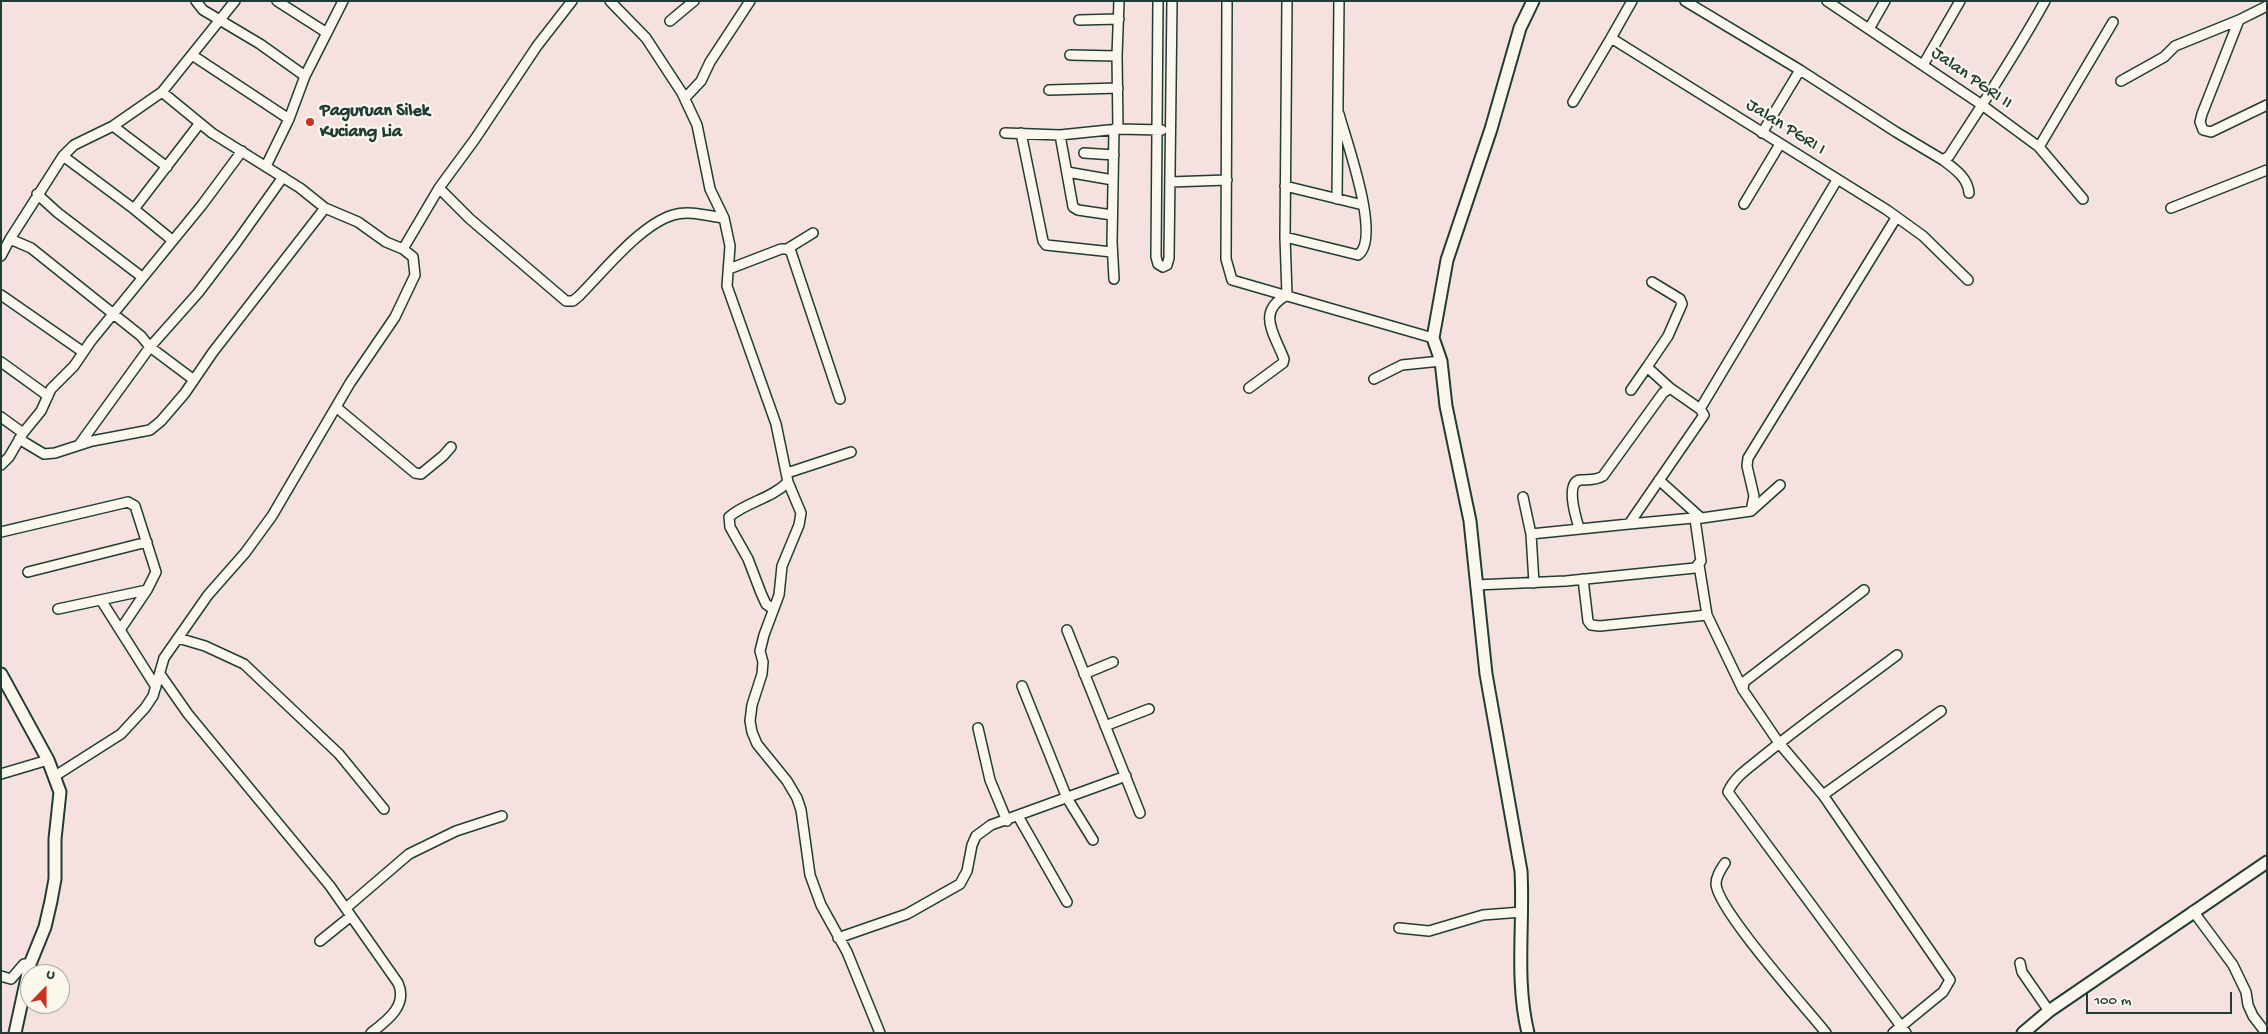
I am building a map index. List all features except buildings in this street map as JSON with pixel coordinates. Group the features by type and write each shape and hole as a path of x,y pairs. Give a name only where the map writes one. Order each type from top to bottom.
{"street":[{"path":"196,1 203,10 260,44 305,76"},
{"path":"1,256 37,194 63,156 74,145 113,126 162,92 235,1"},
{"path":"277,1 328,33"},
{"path":"266,166 289,119 305,76 328,33 342,1"},
{"path":"403,249 439,188 475,139 511,83 572,1"},
{"path":"610,1 646,38 685,98 697,125 710,189 724,218 730,246 730,269 726,286 776,424 788,478 801,513 799,525 782,566 779,595 760,652 763,662 762,674 750,713 752,732 757,744 787,781 797,798 801,810 810,875 821,905 847,952 880,1033"},
{"path":"670,21 694,1"},
{"path":"685,98 701,82 710,62 750,1"},
{"path":"1114,279 1112,215 1118,88 1119,1"},
{"path":"1158,1 1156,257 1158,264 1163,267 1167,264 1169,258 1172,1"},
{"path":"1227,1 1226,259 1232,280 1433,338"},
{"path":"1287,1 1285,237 1287,295"},
{"path":"1337,199 1339,1"},
{"path":"1528,1033 1520,967 1521,871 1493,721 1470,521 1446,406 1441,361 1433,338 1447,260 1491,129 1520,28 1533,1"},
{"path":"1573,102 1632,1"},
{"path":"1685,1 1800,70 1943,160 1958,172 1968,184 1969,193"},
{"name":"Jalan PGRI II","path":"1827,1 1982,105 2039,147 2083,199"},
{"path":"1869,29 1885,1"},
{"path":"1923,65 1960,1"},
{"path":"1943,160 1950,156 2045,1"},
{"path":"2121,82 2164,57 2174,46 2239,20 2267,6"},
{"path":"1079,20 1119,20"},
{"path":"2239,20 2209,92 2200,122 2203,130 2211,132 2267,105"},
{"path":"2039,147 2113,22"},
{"name":"Jalan PGRI I","path":"1611,38 1923,236 1968,280"},
{"path":"192,55 289,119"},
{"path":"1070,55 1117,56"},
{"path":"1762,133 1800,70"},
{"path":"1049,90 1118,88"},
{"path":"55,776 114,738 134,722 145,708 156,687 164,658 222,577 245,553 262,530 336,407 395,317 412,285 416,268 413,257 403,249 386,242 358,222 325,208 283,177 200,123 162,92"},
{"path":"1285,237 1358,255 1363,252 1367,244 1362,194 1339,114"},
{"path":"134,208 200,123"},
{"path":"113,126 167,167"},
{"path":"1005,133 1060,134 1116,129 1170,130"},
{"path":"1021,133 1043,241 1046,245 1112,252"},
{"path":"1060,134 1075,209 1112,215"},
{"path":"1744,204 1780,144"},
{"path":"1,465 41,411 48,396 114,316 142,277 213,190 242,151"},
{"path":"1084,153 1114,155"},
{"path":"63,156 134,208 172,240"},
{"path":"2171,208 2267,170"},
{"path":"1067,172 1113,180"},
{"path":"79,446 150,347 198,294 283,177"},
{"path":"1170,182 1227,180"},
{"path":"1700,408 1837,180"},
{"path":"1285,186 1363,205"},
{"path":"439,188 470,219 566,301 573,301 579,296 646,230 673,215 686,213 724,218"},
{"path":"37,194 58,213 142,277"},
{"path":"1,417 44,454 56,453 150,430 161,421 194,380 213,352 325,208"},
{"path":"1751,511 1754,496 1747,466 1748,458 1896,218"},
{"path":"730,269 771,253 787,249 813,233"},
{"path":"10,239 31,248 141,336 150,347 194,380"},
{"path":"787,249 791,252 796,266 840,399"},
{"path":"1630,390 1668,336 1682,304 1680,299 1652,282"},
{"path":"1,295 83,352"},
{"path":"1249,388 1283,363 1284,359 1269,321 1271,307 1276,301 1287,295"},
{"path":"1374,379 1402,365 1441,361"},
{"path":"1,362 48,396"},
{"path":"1629,524 1704,415 1700,408 1670,388 1647,367"},
{"path":"1580,528 1573,502 1572,491 1574,484 1578,480 1596,480 1603,476 1663,392 1670,388"},
{"path":"336,407 415,473 421,474 444,456 451,447"},
{"path":"773,610 766,604 748,559 730,527 730,517 736,511 780,491 788,478 851,452"},
{"path":"1658,480 1698,518 1701,561 1699,565 1707,615 1743,690 1779,743 1823,795 1950,980 1943,992 1903,1030 1893,1033"},
{"path":"1531,534 1751,511 1780,485"},
{"path":"1523,497 1531,534 1534,583"},
{"path":"1,532 128,502 137,509 156,572 147,590 120,630"},
{"path":"28,572 147,542"},
{"path":"1476,585 1583,579 1695,568 1699,565"},
{"path":"1583,579 1588,622 1591,625 1600,626 1707,615"},
{"path":"58,608 147,590"},
{"path":"1743,690 1744,682 1864,590"},
{"path":"102,600 156,687"},
{"path":"1067,630 1140,813"},
{"path":"178,638 205,646 244,664 339,754 384,809"},
{"path":"1897,655 1779,743 1737,778 1731,784 1728,792 1903,1030"},
{"path":"1084,674 1113,662"},
{"path":"1,674 48,760 60,792 55,839 55,879 45,927 30,964"},
{"path":"160,674 188,714 325,880 402,991 401,1002 396,1010 371,1033"},
{"path":"1022,686 1068,798 1093,840"},
{"path":"1105,726 1149,709"},
{"path":"1823,795 1941,711"},
{"path":"978,728 990,780 1007,821"},
{"path":"1,774 48,760"},
{"path":"838,938 907,914 960,884 968,871 972,845 976,836 991,825 1007,821 1126,776"},
{"path":"320,941 409,854 456,831 502,816"},
{"path":"1018,816 1067,902"},
{"path":"2022,1033 2049,1011 2267,862"},
{"path":"1725,863 1719,873 1716,885 1731,915 1826,1033"},
{"path":"2193,911 2233,965 2246,992 2253,1016 2266,1033"},
{"path":"1399,928 1429,931 1483,915 1522,912"},
{"path":"2020,964 2022,972 2049,1011"},
{"path":"1,976 11,979 20,969"},
{"path":"15,1033 20,1010"}],"place":[{"name":"Paguruan Silek Kuciang Lia","path":"310,122"}]}
